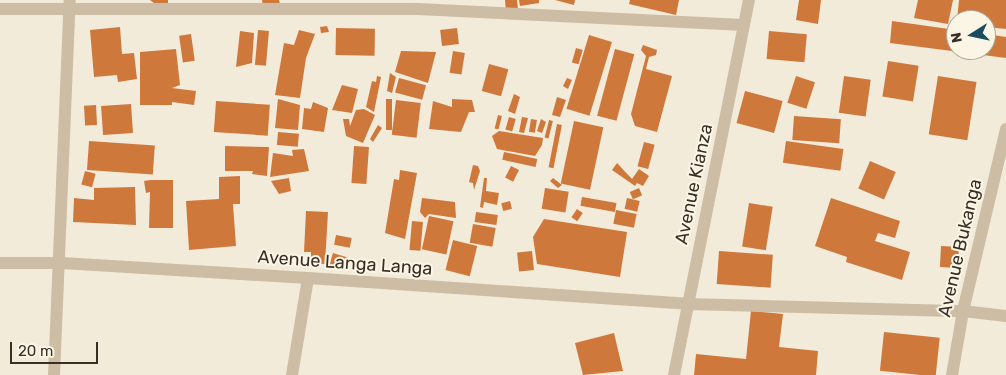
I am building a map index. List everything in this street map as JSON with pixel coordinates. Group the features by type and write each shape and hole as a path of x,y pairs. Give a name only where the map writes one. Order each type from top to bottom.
{"street":[{"name":"Avenue Kianza","path":"674,375 750,0"},
{"path":"54,375 62,263 70,4"},
{"path":"0,9 70,4 418,9 744,25"},
{"name":"Avenue Bukanga","path":"952,375 963,311 1006,129"},
{"name":"Avenue Langa Langa","path":"0,263 62,263 687,304 963,311 1006,316"},
{"path":"292,375 308,278"}],"building":[{"path":"150,0 168,0 168,4 158,6"},
{"path":"262,0 279,0 280,4 263,6"},
{"path":"505,0 517,0 518,10 506,12"},
{"path":"519,0 539,0 539,3 520,6"},
{"path":"555,0 575,0 574,5"},
{"path":"630,0 679,0 676,15 629,4"},
{"path":"799,0 821,0 818,24 796,20"},
{"path":"918,0 953,0 951,10 946,10 946,24 914,18"},
{"path":"959,0 1006,0 1006,29 996,28 996,10 958,10"},
{"path":"892,21 946,29 946,50 890,43"},
{"path":"327,26 329,32 321,33 320,27"},
{"path":"120,27 122,54 134,53 137,79 118,82 117,75 94,77 90,30"},
{"path":"336,28 375,29 375,56 336,55"},
{"path":"457,28 459,44 442,46 440,30"},
{"path":"258,30 269,31 266,66 255,65"},
{"path":"299,30 315,34 306,58 300,98 275,95 284,43 294,45"},
{"path":"240,31 254,33 252,63 236,67"},
{"path":"769,31 807,34 804,62 767,59"},
{"path":"191,34 195,61 183,62 179,36"},
{"path":"589,35 612,42 589,116 566,109"},
{"path":"996,36 1006,37 1006,58 996,57"},
{"path":"643,45 657,50 656,55 649,57 646,69 672,76 657,132 635,126 631,114 646,56 641,50"},
{"path":"576,48 583,50 579,64 572,62"},
{"path":"176,49 180,85 172,88 196,91 194,105 172,102 172,105 140,105 140,52"},
{"path":"615,49 634,54 616,121 597,116"},
{"path":"401,51 436,52 428,83 395,72"},
{"path":"453,51 465,53 461,75 450,73"},
{"path":"888,61 919,66 913,101 882,97"},
{"path":"489,64 508,69 501,96 482,91"},
{"path":"390,73 396,77 392,93 387,91"},
{"path":"377,76 381,77 374,112 366,107 372,81 376,82"},
{"path":"796,76 815,82 806,109 787,103"},
{"path":"844,76 871,80 866,116 839,113"},
{"path":"938,76 977,82 967,140 929,134"},
{"path":"399,78 426,85 422,100 395,92"},
{"path":"567,78 572,80 568,89 563,86"},
{"path":"342,85 358,89 352,113 332,110"},
{"path":"745,91 783,101 774,133 736,123"},
{"path":"514,94 520,97 515,114 508,111"},
{"path":"557,97 566,100 560,117 552,115"},
{"path":"278,99 300,105 298,130 275,128"},
{"path":"386,99 392,99 392,130 386,130"},
{"path":"452,99 472,100 475,112 469,112 461,132 429,129 433,101 452,107"},
{"path":"396,100 421,103 417,138 392,135"},
{"path":"216,101 270,105 268,136 214,132"},
{"path":"313,102 328,108 324,132 302,129 304,108 311,109"},
{"path":"131,104 133,133 103,135 101,106"},
{"path":"96,105 97,125 85,126 84,106"},
{"path":"364,109 375,115 363,143 346,136 343,119 349,119 350,126 356,110"},
{"path":"498,115 502,116 498,130 495,129"},
{"path":"794,116 841,119 839,143 792,140"},
{"path":"509,117 516,119 512,131 505,129"},
{"path":"522,117 528,118 524,133 519,132"},
{"path":"531,119 537,120 535,133 529,132"},
{"path":"541,119 546,122 542,133 537,131"},
{"path":"549,120 553,121 549,138 545,137"},
{"path":"574,121 603,127 590,190 561,184"},
{"path":"557,124 562,125 554,168 549,167"},
{"path":"378,125 382,128 373,142 370,139"},
{"path":"499,131 543,138 542,145 535,156 497,149 492,136"},
{"path":"278,132 299,134 298,147 277,145"},
{"path":"89,141 155,146 153,175 87,170"},
{"path":"786,141 843,149 840,171 783,163"},
{"path":"644,142 655,145 648,169 638,166"},
{"path":"225,146 269,147 267,176 252,174 253,171 225,171"},
{"path":"354,146 369,147 366,184 351,183"},
{"path":"304,149 309,171 270,177 273,153 293,156 292,150"},
{"path":"504,152 537,159 536,167 502,160"},
{"path":"870,161 896,172 884,200 858,189"},
{"path":"617,163 632,179 639,169 649,176 643,186 637,183 635,186 612,170"},
{"path":"473,165 478,166 480,171 474,190 473,183 469,182"},
{"path":"511,166 519,170 513,182 505,178"},
{"path":"400,170 417,173 405,239 385,233 394,179 399,180"},
{"path":"85,171 96,174 92,187 81,185"},
{"path":"240,176 240,204 233,204 236,246 189,250 186,201 219,199 219,177"},
{"path":"289,178 291,191 279,194 271,181"},
{"path":"484,178 487,178 486,191 499,193 497,205 484,202 483,208 480,207"},
{"path":"553,178 562,185 558,188 550,181"},
{"path":"173,180 173,228 149,228 150,192 146,193 144,181"},
{"path":"135,187 136,225 73,222 74,198 94,200 94,188"},
{"path":"545,188 569,192 565,212 542,209"},
{"path":"639,188 642,195 633,199 630,192"},
{"path":"582,197 616,203 615,212 580,206"},
{"path":"422,198 455,202 456,218 429,214 425,218 420,212"},
{"path":"627,198 640,201 637,212 625,209"},
{"path":"831,198 900,221 895,238 878,233 875,241 910,252 902,280 846,262 847,257 815,246"},
{"path":"510,201 512,209 503,211 501,203"},
{"path":"749,203 773,207 766,250 742,246"},
{"path":"577,209 583,213 577,221 571,217"},
{"path":"616,210 637,214 634,228 613,224"},
{"path":"306,211 328,212 325,264 311,263 311,252 304,252"},
{"path":"476,212 498,215 496,225 475,222"},
{"path":"429,216 453,221 446,254 422,249"},
{"path":"544,219 627,232 620,277 537,264 533,237"},
{"path":"412,221 423,222 420,251 409,250"},
{"path":"473,224 496,228 492,247 470,243"},
{"path":"336,235 352,238 350,248 334,245"},
{"path":"453,240 477,246 470,276 446,270"},
{"path":"941,246 959,247 958,268 940,267"},
{"path":"532,251 534,270 519,271 517,253"},
{"path":"719,251 773,255 771,288 717,284"},
{"path":"333,253 349,258 346,269 329,264"},
{"path":"751,311 783,314 779,347 818,351 816,375 694,375 696,354 746,359"},
{"path":"884,332 940,338 936,375 880,371"},
{"path":"614,333 623,371 583,375 575,343"}]}
